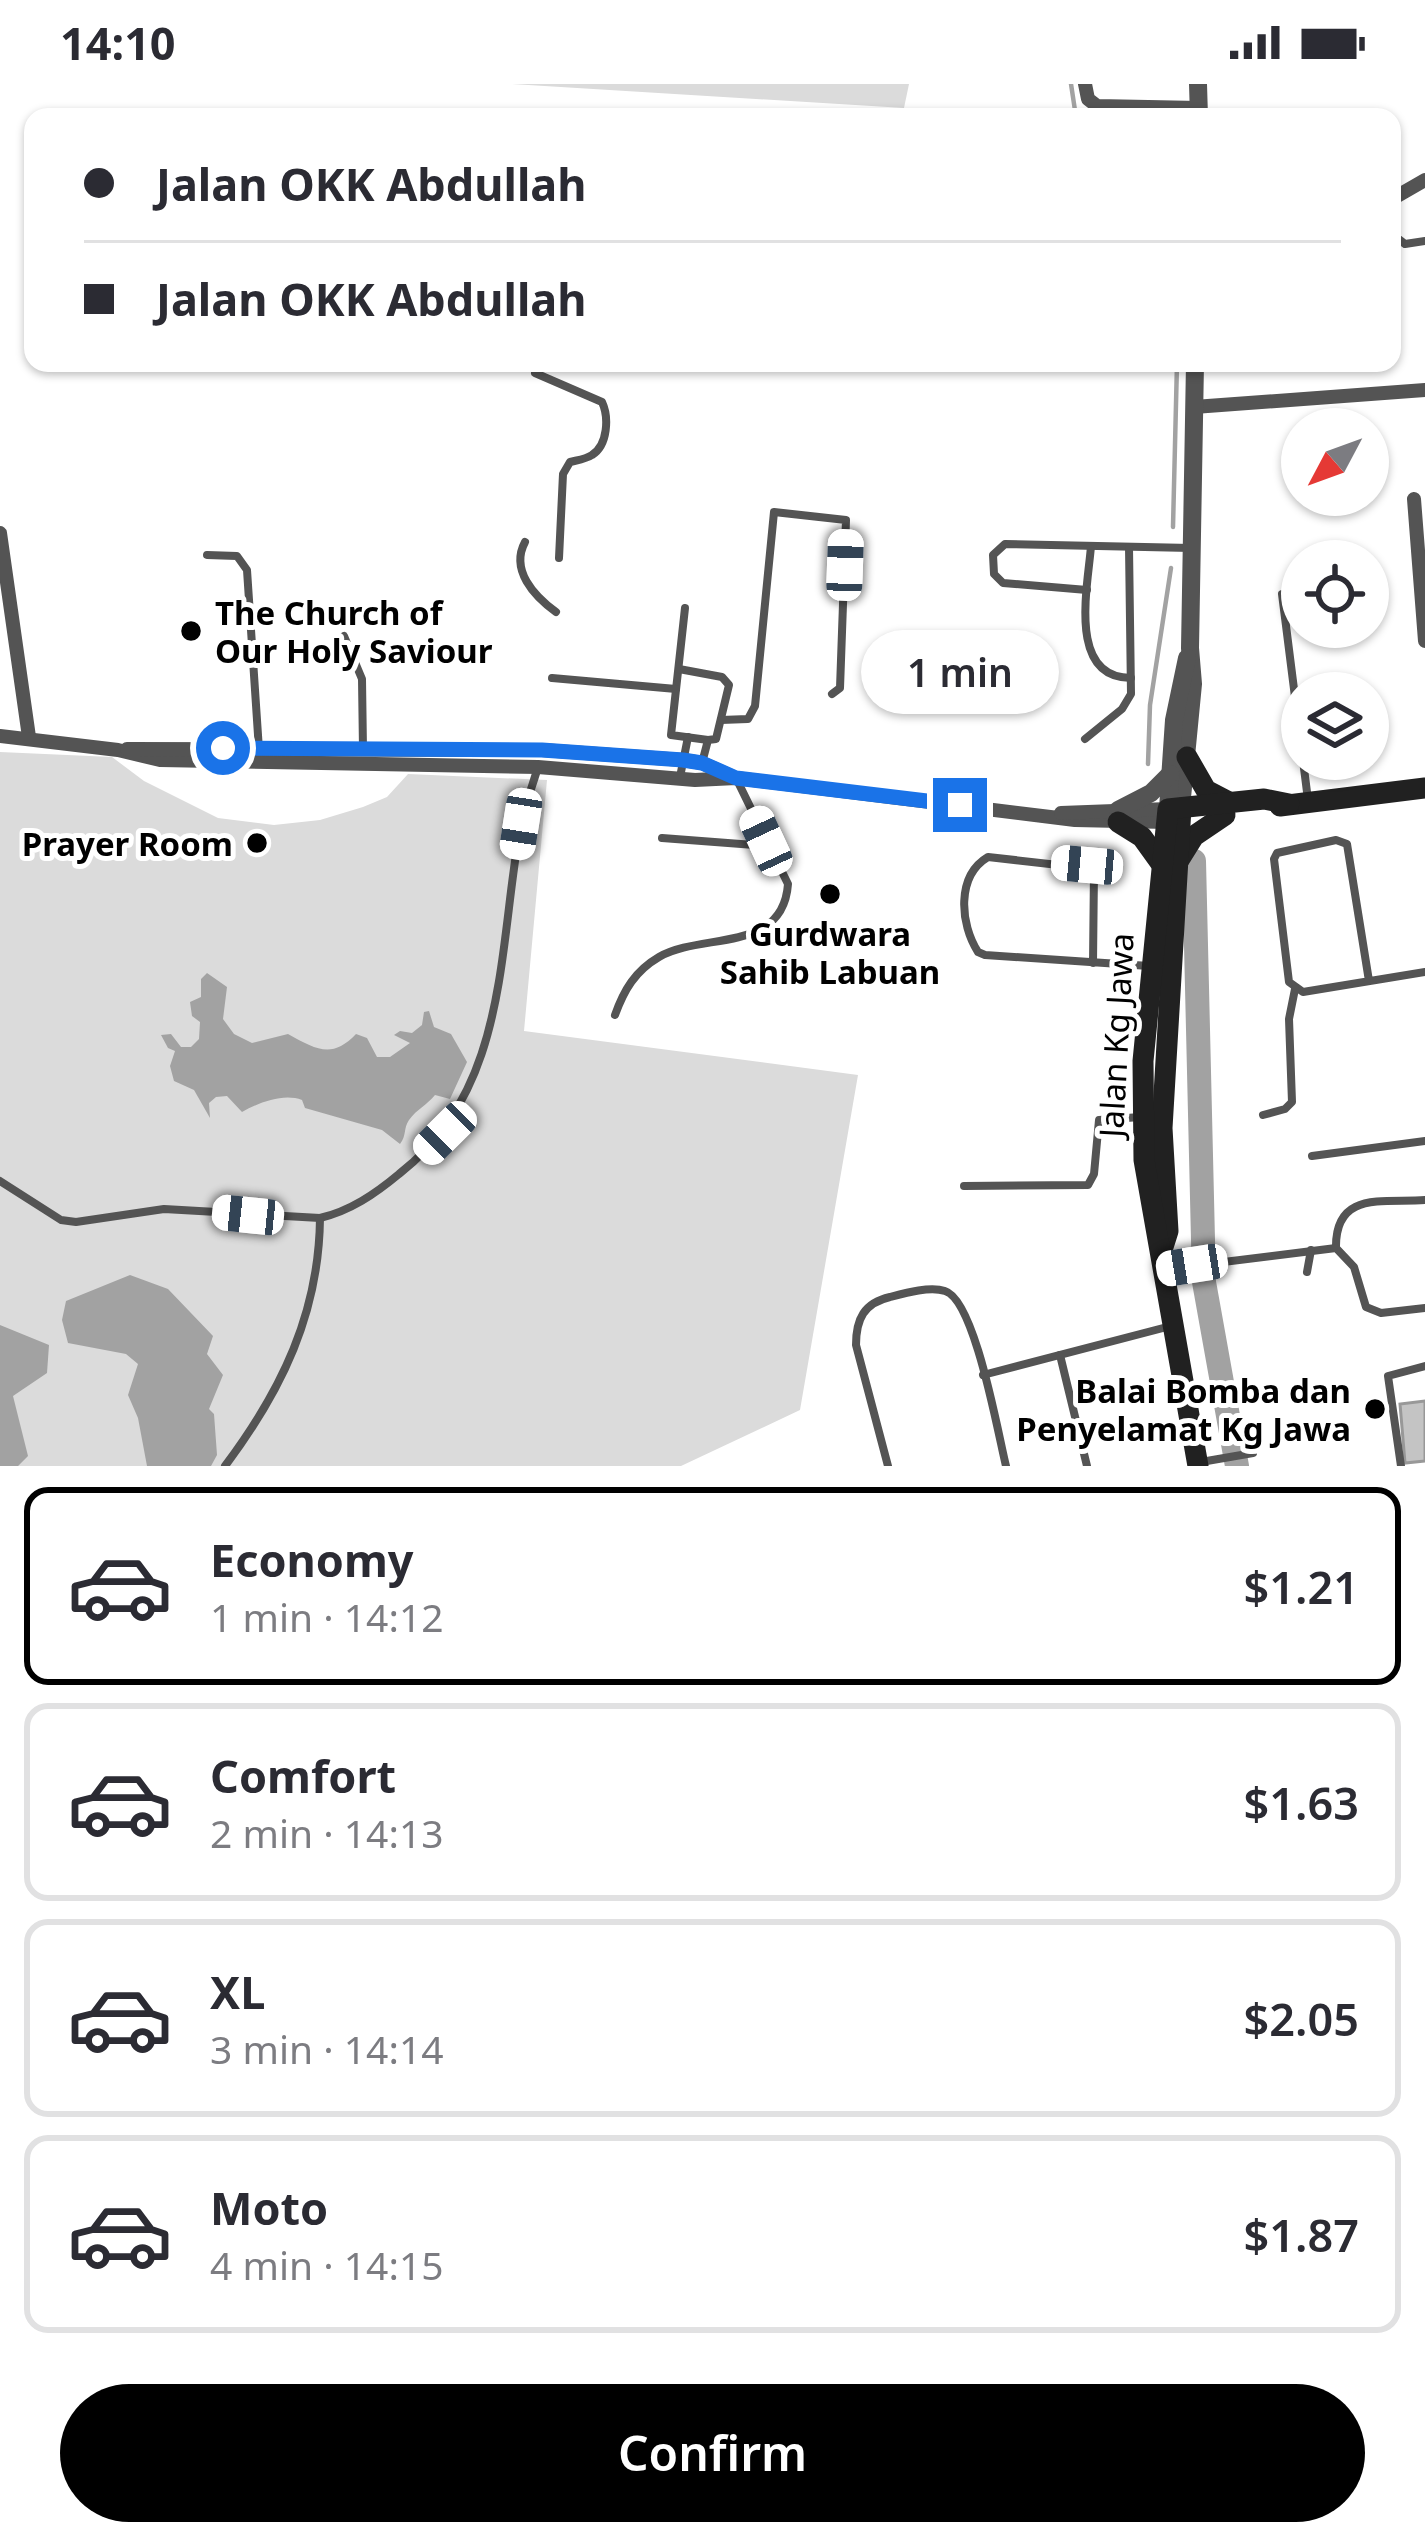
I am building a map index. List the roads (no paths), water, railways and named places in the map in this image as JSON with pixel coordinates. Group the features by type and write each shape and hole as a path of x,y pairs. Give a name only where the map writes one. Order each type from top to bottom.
{"main road":[{"path":"1187,757 1206,790 1228,809"},
{"path":"1174,815 1425,789"},
{"path":"1118,816 1170,861 1228,809"},
{"name":"Jalan Kg Jawa","path":"1164,1259 1168,1231 1162,1128 1174,815"},
{"name":"Jalan Kg Jawa","path":"1170,861 1150,966 1142,1117 1154,1234 1164,1259 1204,1462"}],"street":[{"path":"1085,84 1088,99 1097,106 1126,108"},
{"path":"1174,815 1187,757 1193,683 1195,372"},
{"path":"1194,407 1425,390"},
{"path":"1414,499 1425,641"},
{"path":"0,532 29,737"},
{"path":"1174,815 1170,774 1179,684 1190,648"},
{"path":"0,736 118,750 152,746 259,756 362,757 736,778 1044,814 1174,815"},
{"path":"362,757 542,750 683,760 736,778"},
{"path":"1118,816 1151,794 1170,774"}],"lane":[{"path":"535,373 602,402 607,412 602,443 594,454 570,462 563,474 559,558"},
{"path":"721,720 748,719 755,706 774,512 846,520 840,688 832,694"},
{"path":"524,542 520,557 529,588 556,611"},
{"path":"1088,590 1016,587 1003,583 990,564 1005,544 1193,548"},
{"path":"1091,546 1086,633 1090,652 1103,669 1131,678"},
{"path":"1085,740 1122,709 1131,694 1129,547"},
{"path":"207,555 238,556 247,570 259,756"},
{"path":"679,669 727,681 730,689 716,739 671,735 685,608"},
{"path":"344,636 362,679 362,757"},
{"path":"1286,648 1298,802"},
{"path":"552,678 676,689"},
{"path":"680,778 688,737"},
{"path":"702,763 708,740"},
{"path":"0,1181 61,1220 164,1209 320,1218 343,1213 384,1186 425,1152 456,1115 490,1035 521,824 538,767"},
{"path":"615,1015 627,985 657,958 734,940 768,926 780,909 788,884 736,778"},
{"path":"662,838 767,846"},
{"path":"1369,981 1347,844 1336,840 1284,849 1274,859 1289,982 1294,989 1303,992 1425,972"},
{"path":"1093,963 1094,869 988,857 978,864 965,887 965,913 978,952 1093,963 1150,966"},
{"path":"1263,1115 1292,1102 1289,1019 1294,989"},
{"path":"964,1186 1088,1184 1094,1174 1096,1124 1142,1117"},
{"path":"1312,1156 1425,1141"},
{"path":"1336,1248 1340,1217 1350,1207 1425,1200"},
{"path":"225,1466 275,1390 303,1328 319,1265 320,1218"},
{"path":"1164,1259 1192,1265 1336,1248 1354,1267 1366,1307 1394,1314 1425,1308"},
{"path":"1307,1272 1311,1249"},
{"path":"888,1466 856,1345 856,1327 862,1312 876,1300 942,1288 962,1306 1006,1466"},
{"path":"983,1375 1175,1325"},
{"path":"1060,1355 1087,1466"},
{"path":"1401,1466 1388,1376 1425,1366"},
{"path":"1204,1462 1252,1454"}],"waterway":[{"path":"1071,84 1075,108"},
{"path":"1173,527 1177,372"},
{"path":"1148,764 1150,705 1171,568"},
{"path":"1194,861 1204,1282 1237,1466"}],"place":[{"name":"The Church of Our Holy Saviour","path":"191,631"},
{"name":"Prayer Room","path":"257,843"},
{"name":"Gurdwara Sahib Labuan","path":"830,894"},
{"name":"Balai Bomba dan Penyelamat Kg Jawa","path":"1375,1409"}]}
